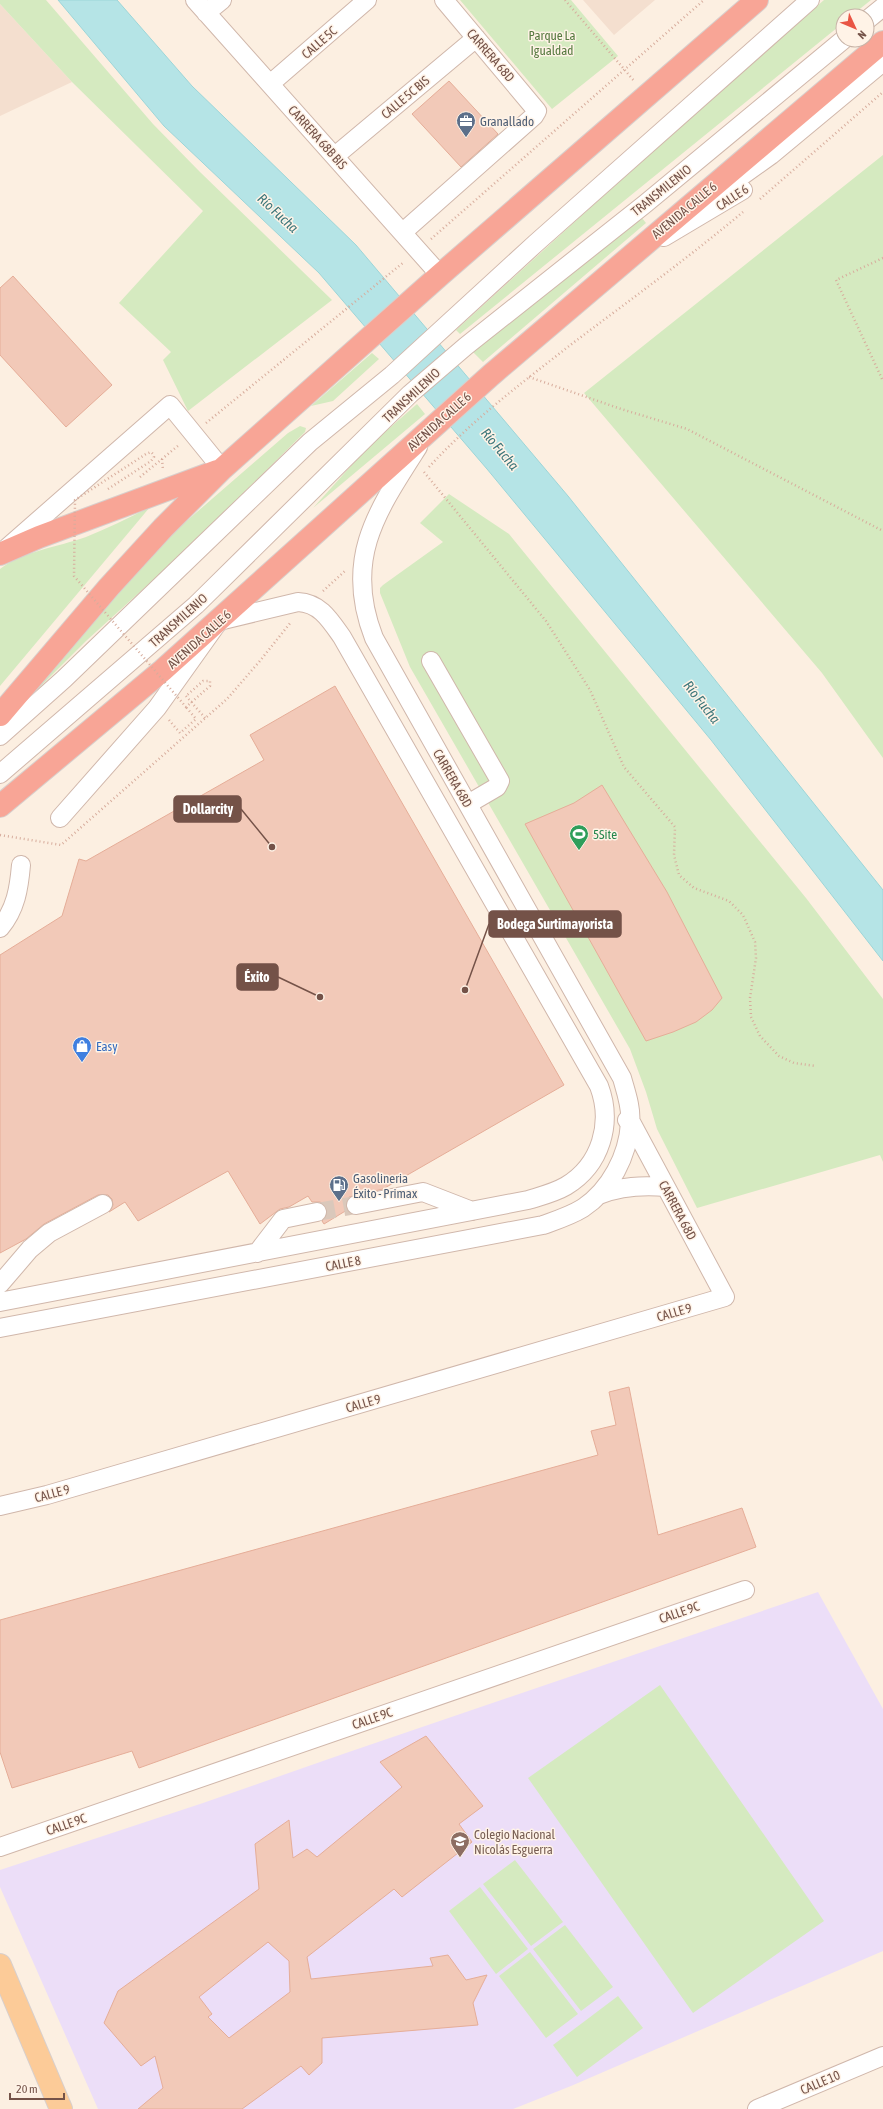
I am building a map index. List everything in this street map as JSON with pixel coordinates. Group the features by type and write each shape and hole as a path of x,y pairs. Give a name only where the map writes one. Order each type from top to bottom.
{"highway":[{"path":"0,715 109,588 163,528 222,469 364,341 757,0"},
{"name":"AVENIDA CALLE 6","path":"0,806 140,690 219,621 430,429 492,375 632,254 883,42"},
{"path":"0,554 39,537 222,469"}],"main road":[{"path":"0,1965 61,2109"}],"street":[{"path":"201,6 222,0"},
{"name":"CALLE 5C","path":"270,84 367,0"},
{"name":"CARRERA 68D","path":"403,232 534,116 537,111 444,0"},
{"name":"TRANSMILENIO","path":"0,736 64,679 310,442 392,375 542,238 810,0"},
{"name":"CARRERA 68B BIS","path":"201,6 440,275"},
{"path":"875,14 883,7"},
{"name":"CALLE 5C BIS","path":"335,156 476,38"},
{"name":"TRANSMILENIO","path":"0,774 196,604 410,394 466,346 645,204 835,47"},
{"name":"CALLE 6","path":"632,254 770,155 883,62"},
{"name":"CALLE 6","path":"632,254 731,199 756,182 883,76"},
{"path":"0,554 170,405 222,469"},
{"name":"CARRERA 68D","path":"430,429 379,509 364,552 361,579 362,602 374,638 622,1078 627,1092 631,1122"},
{"path":"60,818 157,708 219,621 290,603 310,603"},
{"name":"CARRERA 68D","path":"310,603 322,611 342,637 602,1094 631,1122 725,1297"},
{"path":"431,661 500,781 497,787 468,804"},
{"path":"0,928 13,908 18,892 21,865"},
{"name":"CALLE 8","path":"0,1302 528,1200 552,1193 580,1176 592,1162 602,1142 605,1128 602,1094"},
{"name":"CALLE 8","path":"0,1328 543,1225 566,1217 584,1208 599,1195 613,1177 624,1154 631,1122"},
{"path":"599,1195 614,1189 631,1186 666,1187"},
{"path":"356,1205 423,1192 472,1211"},
{"path":"0,1284 30,1249 49,1233 103,1204"},
{"path":"258,1253 283,1219 318,1212"},
{"name":"CALLE 9","path":"0,1506 47,1495 725,1297"},
{"name":"CALLE 9C","path":"0,1847 745,1590"},
{"name":"CALLE 10","path":"757,2109 883,2056"}],"path":[{"path":"565,0 647,96"},
{"path":"138,478 396,269 704,0"},
{"path":"755,203 883,92"},
{"path":"446,448 507,393 702,247 749,208"},
{"path":"883,258 836,280 883,381"},
{"path":"529,377 621,409 687,429 883,531"},
{"path":"108,489 150,461 154,455 152,452 146,454 75,500 74,576 196,719 180,733"},
{"path":"424,472 546,621 590,690 624,766 674,827 674,855 679,875 694,888 729,901 743,915 755,942 756,958 750,998 751,1017 760,1036 778,1056 794,1064 816,1066"},
{"path":"0,835 61,845 227,699 294,618 364,552"},
{"path":"186,707 210,686 210,681 203,681 186,696 196,707"}],"shaded area":[{"path":"583,0 655,0 614,35"},
{"path":"0,4 72,82 0,116"},
{"name":"Colegio Nacional Nicolás Esguerra","path":"818,1592 883,1709 883,1951 571,2086 513,2109 98,2109 0,1887 0,1870 203,1803"}],"green space":[{"path":"0,0 46,0 153,124 200,172 332,300 188,411 163,360 171,352 119,303 203,211 72,82 0,4"},
{"name":"Parque La Igualdad","path":"460,0 571,0 618,56 552,109"},
{"path":"824,0 871,0 861,8 835,8 835,29 460,334 456,330 591,207"},
{"path":"883,155 883,758 822,673 584,393"},
{"path":"642,218 646,223 483,362 473,352"},
{"path":"372,353 379,359 333,401 311,406"},
{"path":"417,404 425,414 313,508 369,446"},
{"path":"300,426 306,428 305,432 186,550 86,641 11,716 77,636 167,538 288,433"},
{"path":"449,494 509,534 806,898 883,999 883,1162 880,1155 697,1208 657,1129 646,1092 630,1049 410,667 380,593 380,588 383,585 443,542 420,523"},
{"path":"150,507 0,686 0,569 9,563 30,554 86,537"},
{"path":"660,1685 824,1921 693,2013 528,1778"},
{"path":"515,1860 563,1922 531,1946 483,1884"},
{"path":"480,1887 528,1949 496,1974 449,1911"},
{"path":"565,1925 613,1987 581,2011 533,1949"},
{"path":"530,1952 578,2014 546,2038 499,1976"},
{"path":"618,1996 643,2028 577,2077 553,2045"}],"water":[{"name":"Río Fucha","path":"58,0 117,0 192,86 356,245 568,496 883,890 883,961 711,740 487,469 319,273 164,126"}],"building":[{"path":"449,81 498,134 461,167 412,114"},
{"path":"13,276 112,385 66,427 0,355 0,288"},
{"path":"335,686 564,1085 383,1189 349,1197 346,1202 347,1210 324,1224 322,1221 327,1215 325,1205 320,1202 312,1202 308,1196 289,1207 280,1209 260,1224 228,1171 138,1221 125,1202 109,1212 113,1205 112,1199 108,1195 98,1195 44,1224 26,1239 0,1253 0,955 62,916 79,859 86,861 264,760 250,735"},
{"path":"602,785 667,892 722,998 712,1010 696,1022 646,1041 525,824 574,803"},
{"path":"629,1387 658,1535 742,1508 756,1547 139,1768 132,1751 12,1788 0,1752 0,1620 598,1455 591,1431 616,1425 609,1392"},
{"path":"426,1736 483,1806 459,1824 472,1842 402,1897 394,1889 307,1957 311,1979 433,1966 430,1958 448,1955 466,1980 487,1975 473,2003 478,2025 322,2038 322,2063 309,2075 301,2066 242,2109 138,2109 163,2088 155,2056 141,2066 104,2023 118,1991 259,1889 255,1844 289,1820 293,1858 307,1849 317,1857 402,1787 380,1762","holes":["268,1942 289,1961 290,1992 229,2038 208,2017 212,2014 199,1997"]}],"tunnel":[{"path":"317,1212 356,1205"}],"place":[{"name":"Granallado","path":"466,138"},
{"name":"Dollarcity","path":"272,847"},
{"name":"5Site","path":"579,851"},
{"name":"Bodega Surtimayorista","path":"465,990"},
{"name":"Éxito","path":"320,997"},
{"name":"Easy","path":"82,1063"},
{"name":"Gasolineria Éxito - Primax","path":"339,1202"},
{"name":"Colegio Nacional Nicolás Esguerra","path":"460,1858"}]}
